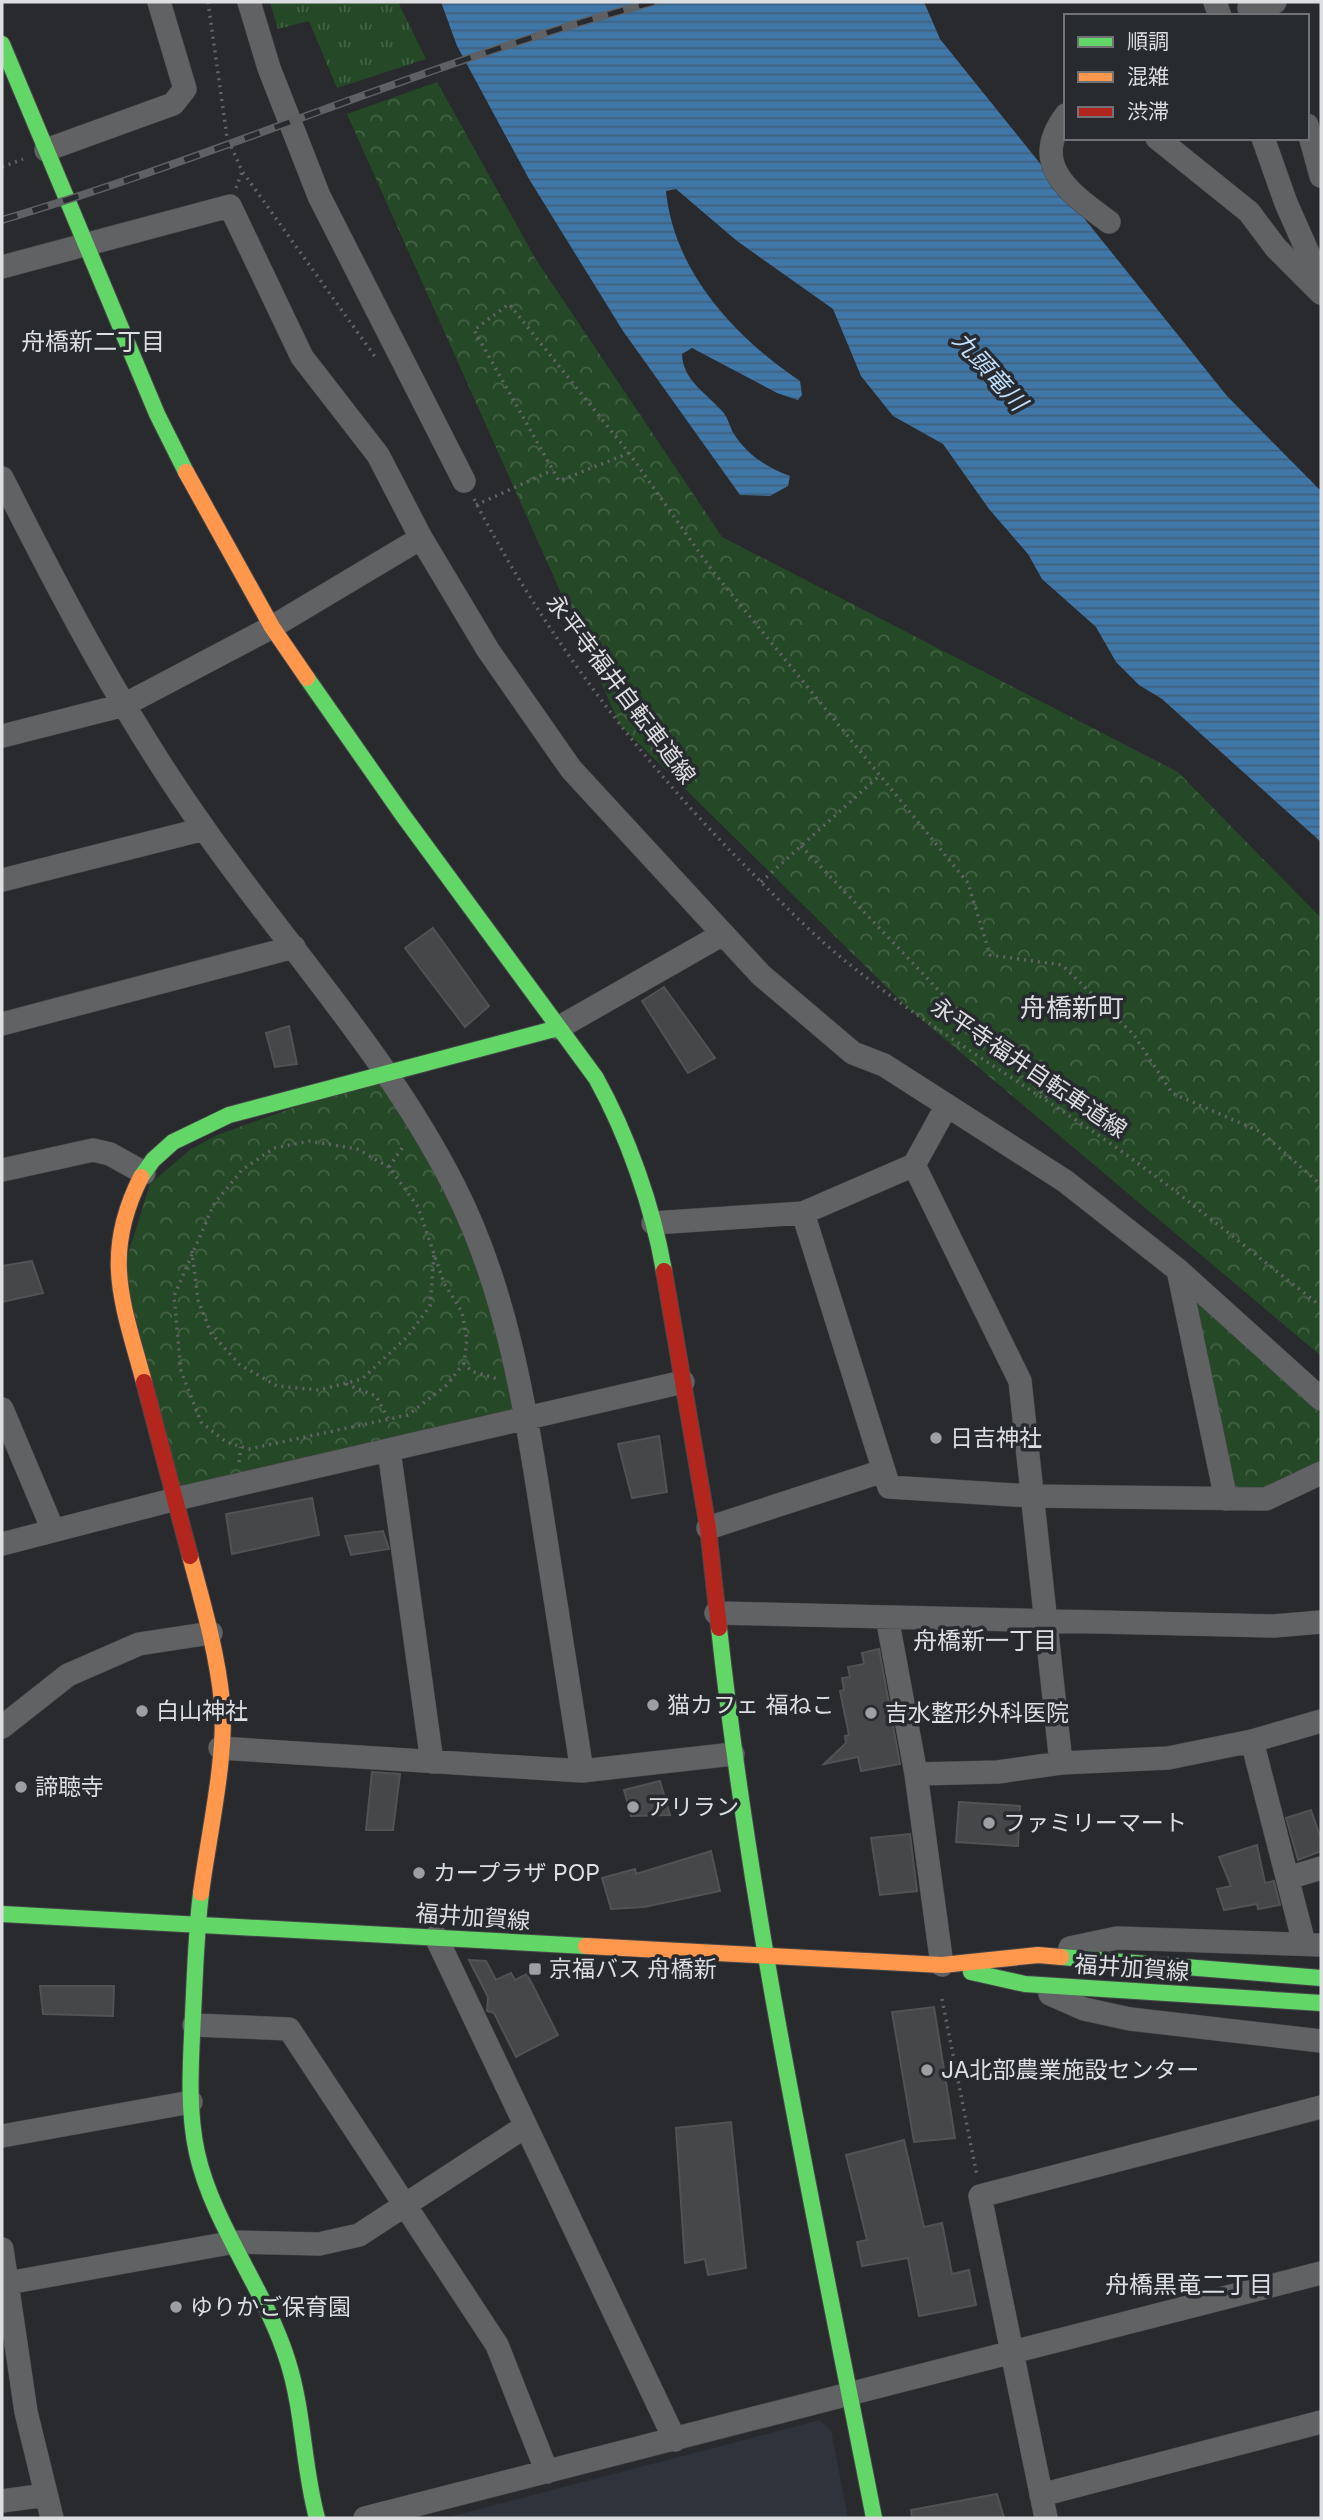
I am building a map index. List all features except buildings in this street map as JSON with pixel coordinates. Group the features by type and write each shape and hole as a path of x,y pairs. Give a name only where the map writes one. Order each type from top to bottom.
{"street":[{"path":"46,150 173,104 185,89 159,2"},
{"path":"249,2 269,68 319,196 464,481"},
{"path":"1250,9 1275,2"},
{"path":"2,44 85,246 175,451 199,499 272,626 402,814 596,1078 614,1111 653,1223 683,1382 708,1528 733,1754 764,1957 874,2518"},
{"path":"1064,117 1055,128 1050,146 1053,169 1066,187 1109,222"},
{"path":"1313,131 1321,176"},
{"path":"1159,140 1249,212 1276,248 1321,293"},
{"path":"1264,140 1286,204 1321,282"},
{"path":"2,267 230,206 302,357 378,455 421,538 488,650 571,769 761,975 853,1053 884,1065 1065,1181 1178,1270 1321,1399"},
{"path":"2,478 67,607 124,705 204,829 388,1074 454,1186 490,1271 527,1418 582,1772"},
{"path":"2,736 124,705 272,626 421,538"},
{"path":"2,880 204,829"},
{"path":"317,2518 308,2486 301,2417 288,2361 262,2297 214,2200 197,2153 191,2102 197,1923 220,1748 222,1704 211,1633 118,1286 116,1251 126,1215 144,1173 166,1147 229,1115 558,1028 723,934"},
{"path":"2,1024 294,947"},
{"path":"653,1223 803,1213 914,1165 946,1107"},
{"path":"2,1170 93,1150 110,1154 144,1173"},
{"path":"914,1165 1020,1381 1061,1763"},
{"path":"803,1213 889,1487 1031,1496 1266,1499 1321,1473"},
{"path":"1178,1270 1226,1499"},
{"path":"2,1544 176,1499 683,1382"},
{"path":"2,1409 53,1530"},
{"path":"389,1450 432,1762"},
{"path":"708,1528 883,1471"},
{"path":"716,1613 1274,1626 1321,1622"},
{"path":"887,1617 916,1774 942,1965"},
{"path":"2,1726 68,1675 139,1644 211,1633"},
{"path":"916,1774 998,1772 1061,1763 1168,1758 1252,1741 1321,1721"},
{"path":"1038,1955 1117,1938 1312,1944 1288,1878 1252,1741"},
{"path":"220,1748 582,1772 733,1754"},
{"path":"1288,1878 1321,1868"},
{"name":"福井加賀線","path":"2,1914 942,1965 1038,1955 1321,1978"},
{"path":"436,1937 675,2440"},
{"name":"福井加賀線","path":"942,1965 1025,1984 1321,2003"},
{"path":"1025,1984 1084,2009 1129,2019 1321,2040"},
{"path":"194,2025 289,2029 497,2345 547,2472"},
{"path":"2,2136 191,2102"},
{"path":"1046,2518 980,2196 1321,2107"},
{"path":"5,2284 235,2242 319,2244 359,2235 527,2126"},
{"path":"2,2249 5,2284 26,2412 51,2518"},
{"path":"365,2518 850,2396 1321,2273"},
{"path":"1041,2495 1321,2421"},
{"path":"2,2501 46,2495"}],"path":[{"path":"208,2 227,137 242,172 377,359"},
{"path":"629,453 559,481 474,330 509,304 629,453 711,569 878,777 968,883 990,955 1062,965 1134,1035 1172,1093 1261,1132 1321,1185"},
{"path":"477,505 553,470"},
{"name":"永平寺福井自転車道線","path":"464,481 492,536 571,658 620,725 702,824 761,882 852,967 930,1024 1116,1148 1321,1306"},
{"path":"761,882 878,777"},
{"path":"802,846 948,1000 1056,1107"},
{"path":"310,1141 357,1149 389,1167 418,1207 444,1283 462,1312 467,1340 464,1363 447,1385 422,1407 408,1415 249,1449 226,1442 201,1422 181,1370 174,1296 192,1251 214,1204 242,1170 274,1148 310,1141"},
{"path":"192,1251 198,1300 212,1334 239,1364 277,1386 319,1390 362,1379 407,1337 430,1306 434,1253"},
{"path":"464,1363 471,1371 491,1379 518,1378"},
{"path":"344,1384 376,1396 388,1418"},
{"path":"942,1999 980,2196"}],"shaded area":[{"path":"820,2420 831,2430 848,2518 445,2518"}],"green space":[{"path":"270,2 398,2 426,59 337,88 309,21 278,29"},
{"path":"437,82 535,258 722,537 1178,772 1321,918 1321,1356 908,1008 620,725 347,114"},
{"path":"388,1074 454,1186 527,1418 182,1497 118,1286 150,1184 191,1149 217,1135"},
{"path":"1187,1278 1321,1405 1321,1473 1226,1499"}],"water":[{"name":"九頭竜川","path":"441,2 924,2 940,39 1227,396 1321,491 1321,842 1162,699 1139,685 1116,662 1096,627 1042,579 1028,554 989,509 943,444 893,416 861,376 833,309 737,241 676,189 666,191 671,221 681,249 712,300 753,344 800,381 802,395 798,400 777,393 692,348 682,354 686,371 723,412 745,448 766,465 790,476 788,486 770,496 740,495 623,331 529,179 457,46"}],"railway":[{"path":"2,220 165,167 489,51 654,2"}],"traffic: fast":[{"path":"2,44 157,414 186,472"},
{"path":"307,678 402,814 596,1078 638,1172 664,1271"},
{"path":"141,1177 153,1160 173,1142 229,1115 558,1028"},
{"path":"719,1628 767,1963 874,2518"},
{"path":"201,1893 191,2067 192,2119 197,2153 215,2206 267,2309 288,2362 317,2518"},
{"path":"2,1914 586,1946"},
{"path":"1061,1957 1321,1978"},
{"path":"971,1972 1025,1984 1321,2003"}],"traffic: slow":[{"path":"186,472 272,627 307,678"},
{"path":"141,1177 129,1205 119,1256 123,1304 144,1382"},
{"path":"190,1556 217,1665 223,1723 219,1772 201,1893"},
{"path":"586,1946 942,1965 1038,1955 1061,1957"}],"traffic: jam":[{"path":"664,1271 708,1528 719,1628"},
{"path":"144,1382 190,1556"}],"place":[{"name":"日吉神社","path":"936,1438"},
{"name":"猫カフェ 福ねこ","path":"653,1705"},
{"name":"白山神社","path":"142,1711"},
{"name":"吉水整形外科医院","path":"871,1713"},
{"name":"諦聴寺","path":"21,1787"},
{"name":"アリラン","path":"633,1807"},
{"name":"ファミリーマート","path":"989,1823"},
{"name":"カープラザ POP","path":"419,1873"},
{"name":"京福バス 舟橋新","path":"535,1969"},
{"name":"JA北部農業施設センター","path":"927,2070"},
{"name":"ゆりかご保育園","path":"176,2307"}],"district":[{"name":"舟橋新二丁目","path":"93,341"},
{"name":"舟橋新町","path":"1072,1007"},
{"name":"舟橋新一丁目","path":"985,1640"},
{"name":"舟橋黒竜二丁目","path":"1189,2284"}]}
